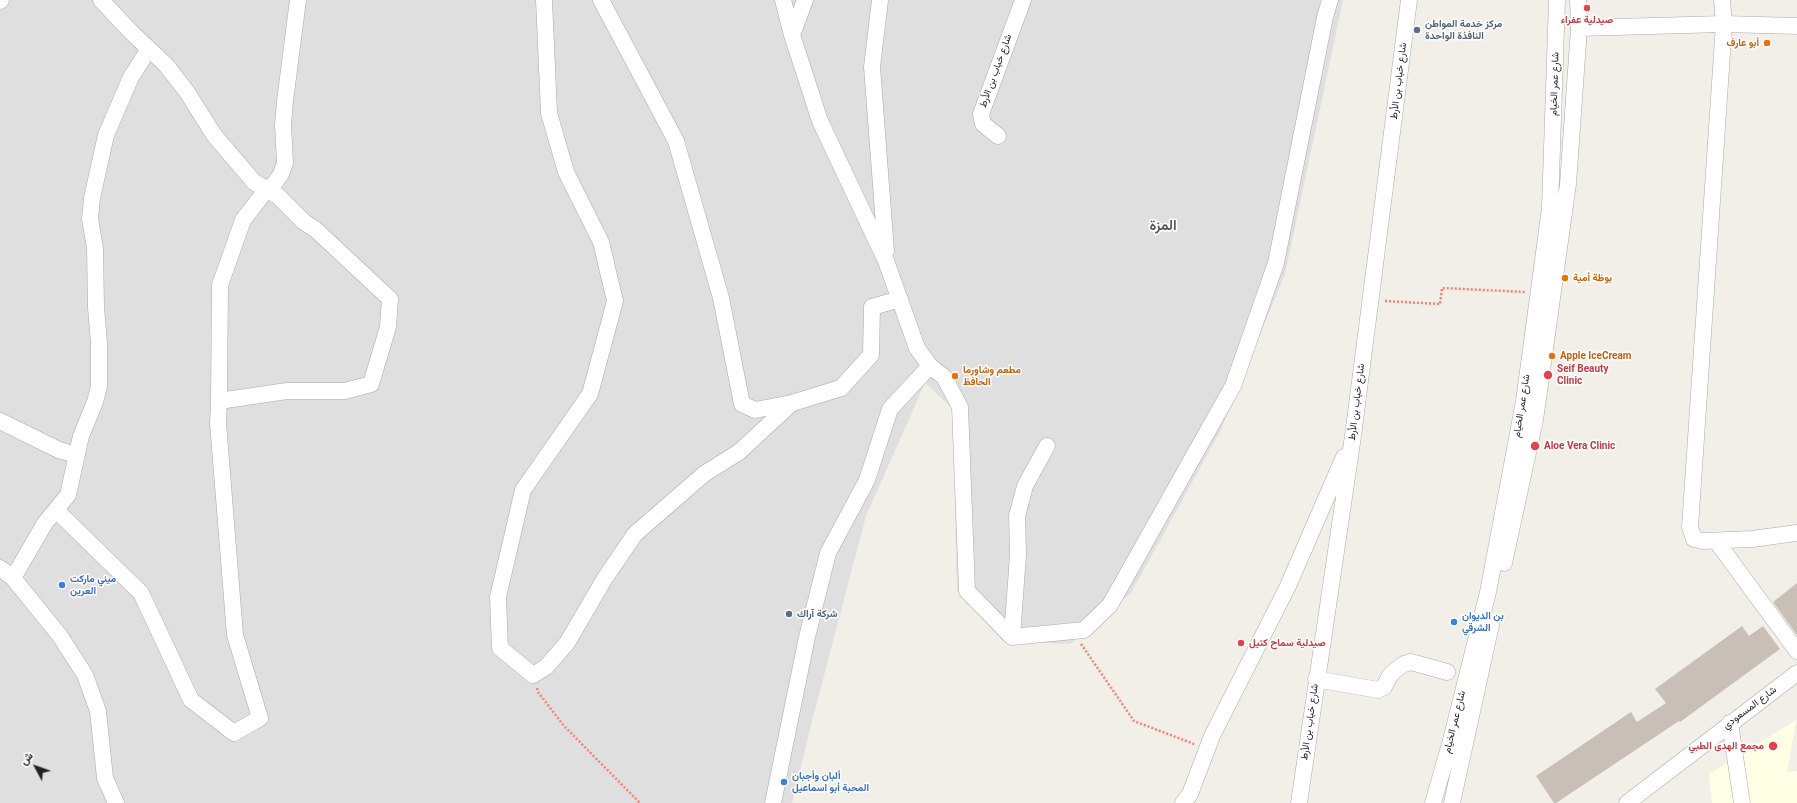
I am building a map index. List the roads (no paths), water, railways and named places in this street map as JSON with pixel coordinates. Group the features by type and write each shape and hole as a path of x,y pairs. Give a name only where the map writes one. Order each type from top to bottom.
{"street":[{"path":"101,0 131,32 166,65 183,87 214,135 254,182 278,196 299,218 315,230 390,299 388,327 371,384 345,391 287,391 219,401"},
{"path":"56,510 141,593 191,700 234,732 260,718 235,635 218,423 220,285 243,220 266,189 274,184 281,174 285,163 283,125 298,0"},
{"path":"544,0 549,113 566,172 601,242 615,301 590,394 523,490 498,597 500,648 533,675 546,667 567,643 605,578 635,534 704,474 739,452 792,403"},
{"path":"601,0 676,141 721,298 742,404 755,410 792,403 841,388 871,355 872,307 900,299"},
{"path":"783,0 792,35 820,121 886,260 917,348 930,366 944,377 960,406 967,591 1012,637"},
{"path":"792,35 805,0"},
{"path":"880,0 872,68 886,260"},
{"name":"شارع خباب بن الأرط","path":"998,136 984,124 981,114 1023,0"},
{"path":"1012,637 1084,630 1110,605 1233,386 1276,263 1325,17 1330,0"},
{"name":"شارع خباب بن الأرط","path":"1299,803 1316,679 1353,436 1409,0"},
{"name":"شارع عمر الخيام","path":"1433,803 1450,744 1488,592 1524,401 1550,208 1557,0"},
{"name":"شارع عمر الخيام","path":"1452,803 1535,420 1568,184 1579,28 1578,0"},
{"path":"1722,0 1724,24 1690,527 1694,539 1717,542 1797,533"},
{"path":"1579,28 1724,24 1797,26"},
{"path":"13,578 45,523 68,494 81,436 95,402 99,386 99,343 95,286 95,248 90,218 92,198 106,135 131,77 149,49"},
{"path":"774,803 807,637 828,553 867,480 890,409 930,366"},
{"path":"0,421 59,450 76,455"},
{"path":"1183,803 1190,794 1207,749 1288,586 1353,436"},
{"path":"1012,637 1018,555 1017,516 1025,486 1047,446"},
{"path":"1717,542 1797,651"},
{"path":"0,568 13,578 60,636 85,675 98,711 105,778 116,803"},
{"path":"1316,679 1378,690 1384,687 1393,672 1404,664 1411,662 1447,672"},
{"name":"شارع المسعودي","path":"1627,803 1797,673"},
{"path":"1730,723 1742,803"}],"place":[{"name":"صيدلية عفراء","path":"1587,8"},
{"name":"مركز خدمة المواطن النافذة الواحدة","path":"1417,30"},
{"name":"أبو عارف","path":"1767,43"},
{"name":"بوظة أمية","path":"1565,278"},
{"name":"Apple IceCream","path":"1552,356"},
{"name":"Seif Beauty Clinic","path":"1548,375"},
{"name":"مطعم وشاورما الحافظ","path":"955,376"},
{"name":"Aloe Vera Clinic","path":"1535,446"},
{"name":"ميني ماركت العرين","path":"62,585"},
{"name":"شركة آراك","path":"789,614"},
{"name":"بن الديوان الشرقي","path":"1454,622"},
{"name":"صيدلية سماح كتيل","path":"1241,643"},
{"name":"مجمع الهدى الطبي","path":"1773,746"},
{"name":"ألبان وأجبان المحبة أبو اسماعيل","path":"784,782"}],"district":[{"name":"المزة","path":"1163,226"}]}
